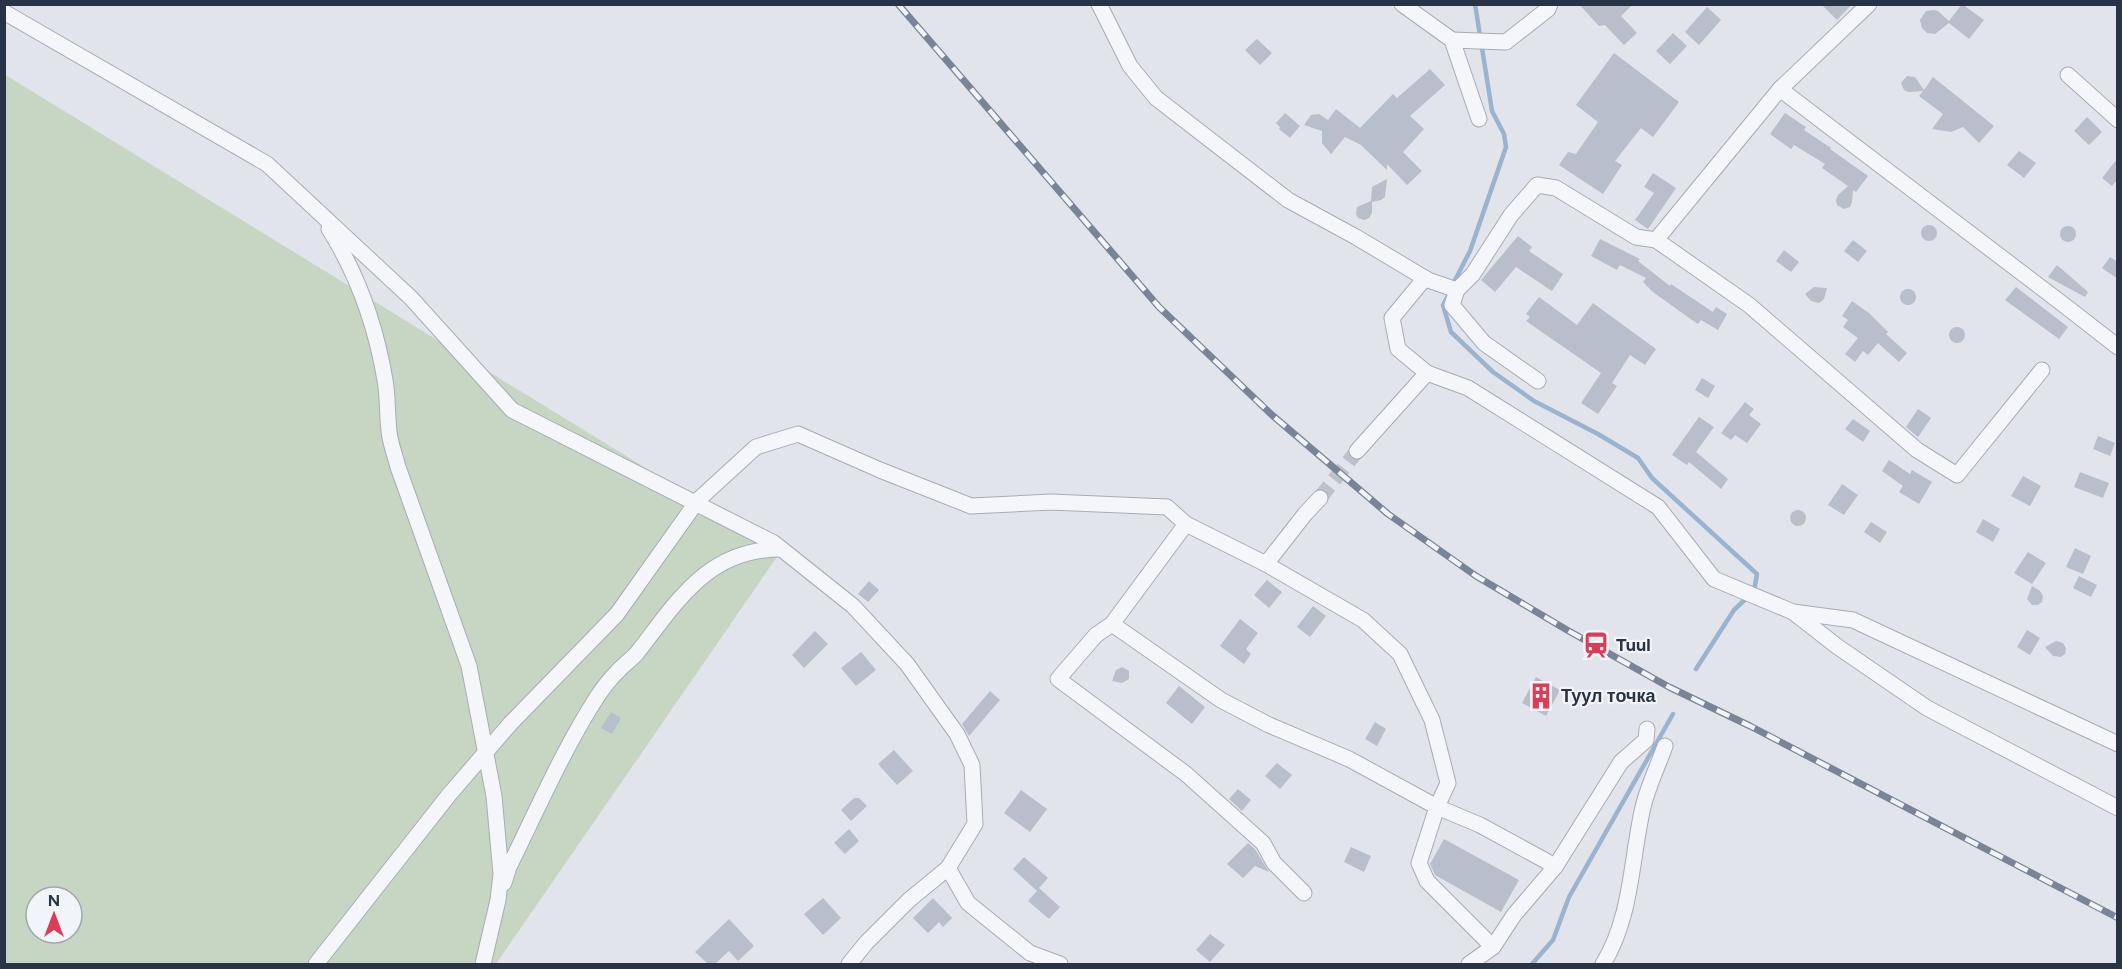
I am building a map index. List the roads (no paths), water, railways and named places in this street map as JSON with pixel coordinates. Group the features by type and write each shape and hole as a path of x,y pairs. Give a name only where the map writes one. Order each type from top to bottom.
{"street":[{"path":"1099,4 1131,66 1156,98 1288,200 1425,278 1452,288"},
{"path":"1402,4 1452,40 1479,119"},
{"path":"1452,40 1506,42 1548,9 1550,4"},
{"path":"1656,240 1780,89 1869,4"},
{"path":"4,12 267,164 411,298 512,410 774,543 853,606 907,664 957,734 972,765 975,824 948,868 909,900 866,943 849,964"},
{"path":"2068,75 2118,120"},
{"path":"1780,89 2118,348"},
{"path":"1452,288 1473,274 1511,215 1537,185 1556,189 1636,237 1656,240 1749,305 1917,450 1957,475 2042,370"},
{"path":"319,212 350,269 367,307 378,344 385,382 389,433 416,519 457,627 469,666 494,796 501,874 498,900"},
{"path":"1425,278 1392,318 1398,349 1427,373 1468,388 1658,507 1714,579 1793,612 1838,647 1927,708 2118,808"},
{"path":"1452,288 1452,305 1484,343 1538,381"},
{"path":"1357,451 1427,373"},
{"path":"316,964 448,796 510,724 617,614 696,504 756,447 798,434 879,470 970,506 1051,502 1167,507 1186,524 1266,564 1363,620 1400,654 1432,720 1448,783 1437,807 1419,863 1427,881 1493,947"},
{"path":"1266,564 1320,498"},
{"path":"1186,524 1112,624 1096,635 1058,679 1186,774 1263,843 1274,862 1304,893"},
{"path":"483,964 498,900 509,867 566,751 598,696 616,673 635,656 659,622 699,579 725,560 741,554 781,549"},
{"path":"1793,612 1853,620 2118,744"},
{"path":"1112,624 1221,700 1267,724 1349,759 1437,807 1480,825 1555,867"},
{"path":"1469,964 1493,947 1514,915 1555,867 1621,762 1646,740 1647,729"},
{"path":"1603,964 1611,951 1631,886 1643,806 1665,746"},
{"path":"948,868 968,903 1030,953 1055,963"}],"waterway":[{"path":"1452,286 1470,251 1506,147 1504,134 1492,111 1475,4"},
{"path":"1449,294 1443,305 1451,332 1493,372 1534,401 1598,434 1638,458 1652,478 1757,574 1754,591 1734,610 1696,669"},
{"path":"1532,964 1553,940 1569,897 1673,714"}],"tunnel":[{"path":"1320,498 1357,451"}],"railway":[{"path":"898,4 1159,307 1272,415 1388,514 1476,576 1669,687 1750,726 2118,918"}],"place":[{"name":"Tuul","path":"1596,645"},
{"name":"Туул точка","path":"1541,696"}]}
